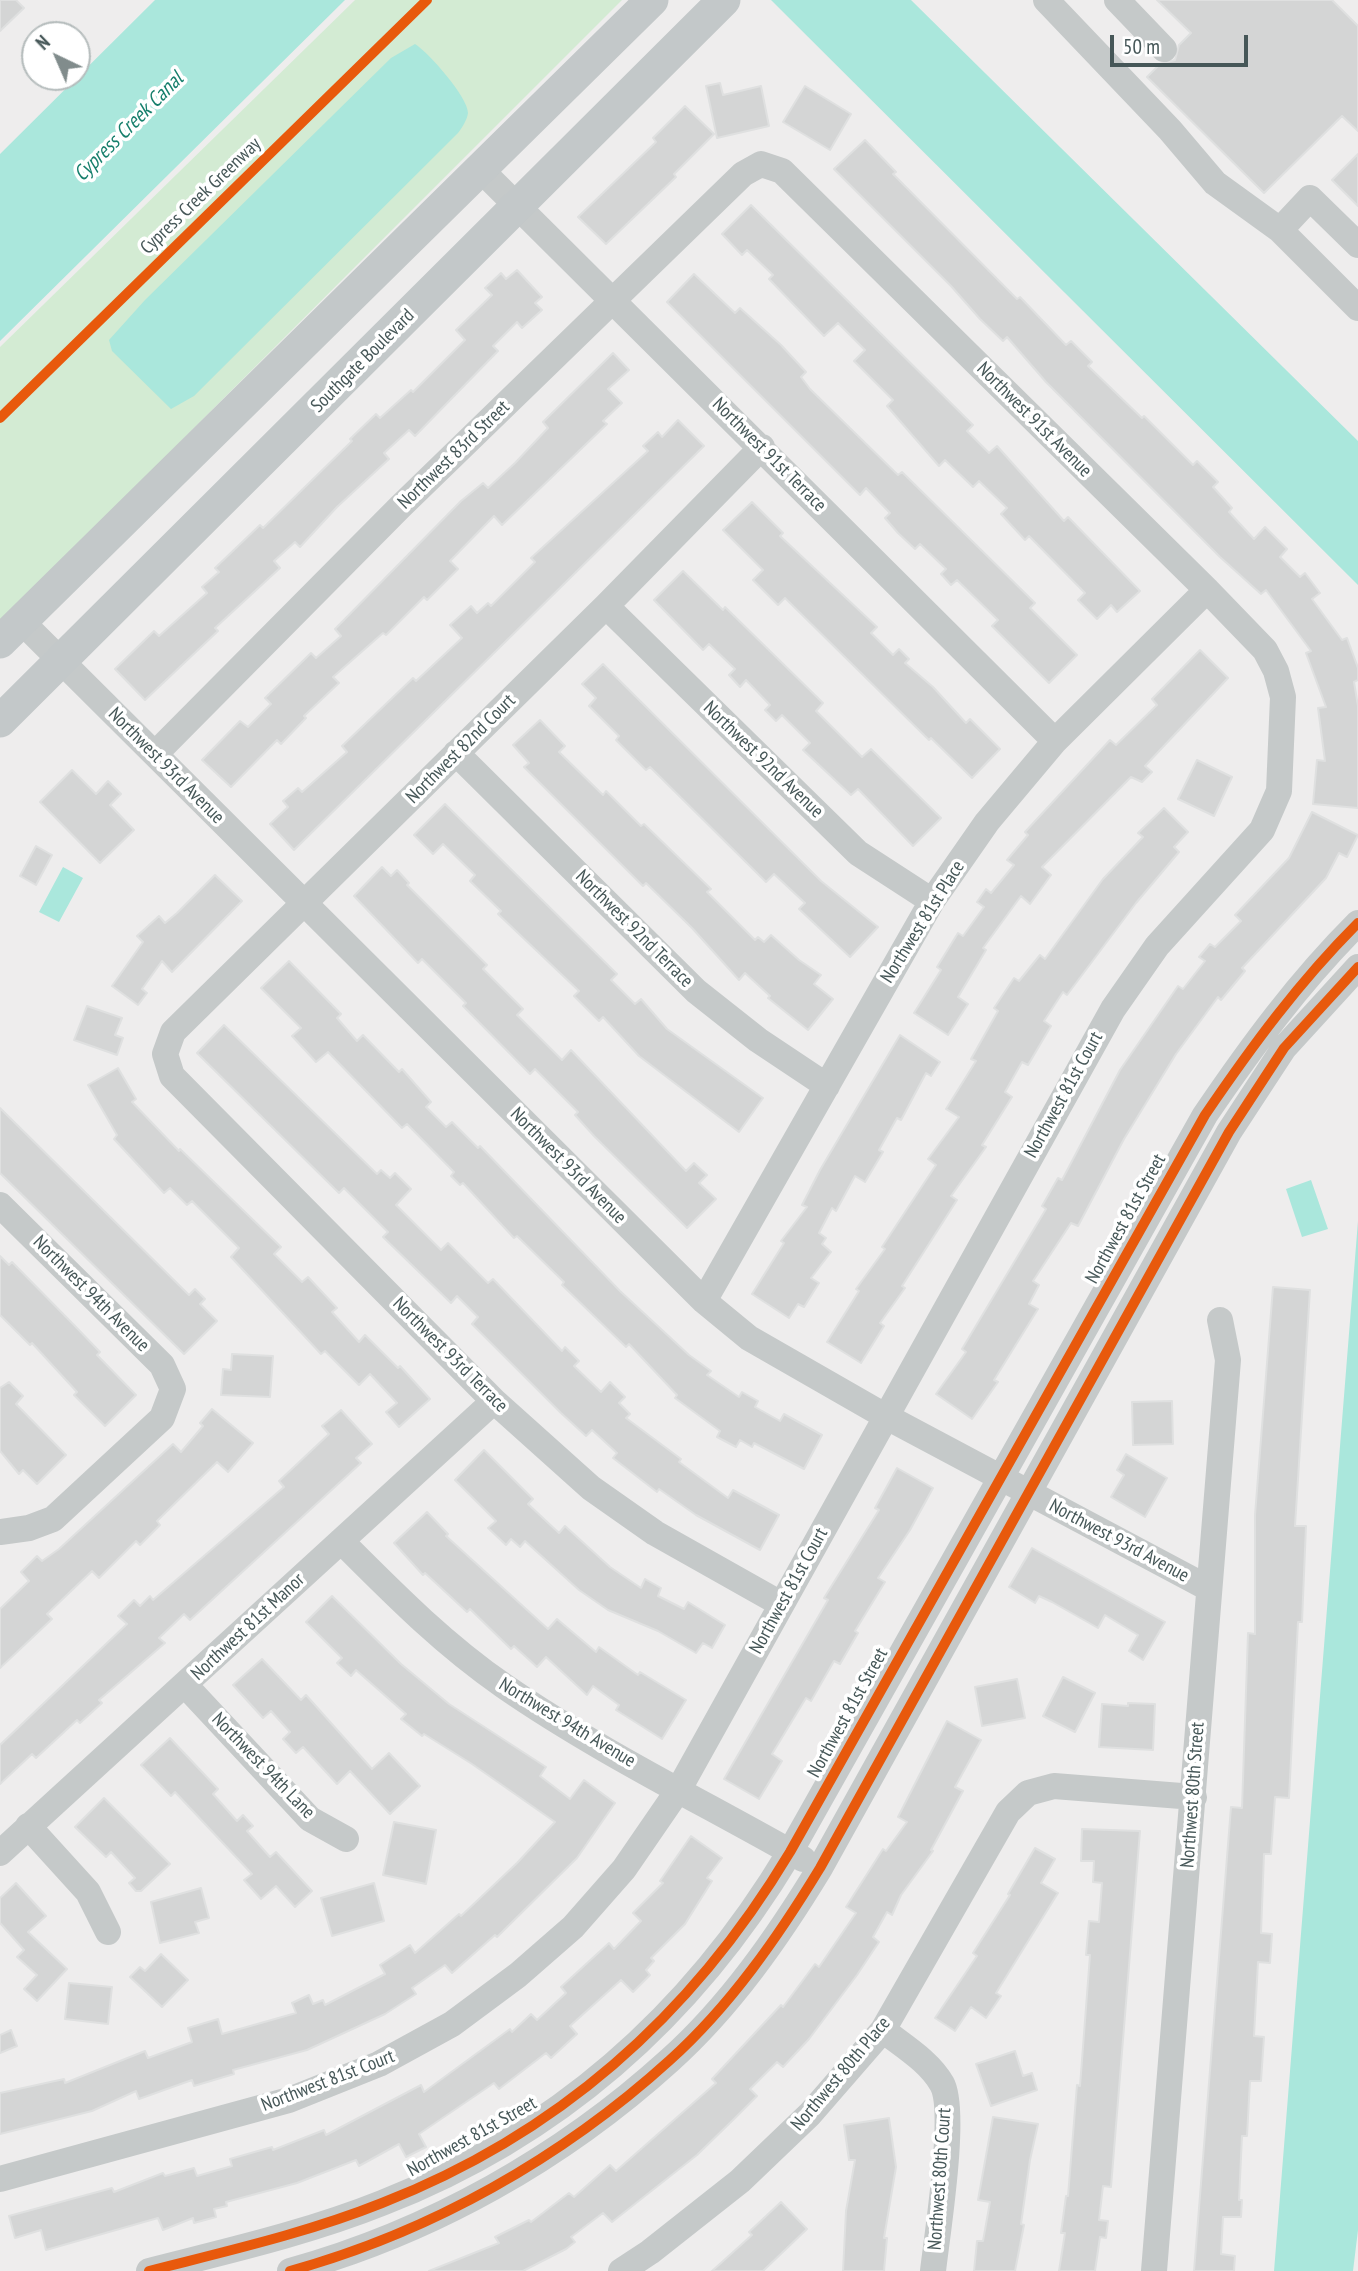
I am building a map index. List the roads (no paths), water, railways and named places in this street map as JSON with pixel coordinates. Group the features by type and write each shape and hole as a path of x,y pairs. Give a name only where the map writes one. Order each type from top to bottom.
{"main road":[{"path":"11,631 652,0"},
{"name":"Southgate Boulevard","path":"0,720 724,0"}],"street":[{"path":"1046,0 1170,130 1215,183 1280,230 1358,308"},
{"path":"1117,0 1164,49"},
{"name":"Northwest 83rd Street","path":"155,754 612,301 743,174 761,164"},
{"name":"Northwest 91st Avenue","path":"761,164 782,171 1207,590 1265,650 1276,671 1283,697"},
{"name":"Northwest 91st Terrace","path":"481,170 1055,741"},
{"path":"1280,230 1310,198 1358,245"},
{"name":"Northwest 82nd Court","path":"166,1054 173,1032 306,904 762,447"},
{"name":"Northwest 81st Place","path":"704,1301 932,901 987,822 1055,741 1207,590"},
{"name":"Northwest 92nd Avenue","path":"606,606 858,853 932,901"},
{"name":"Northwest 93rd Avenue","path":"11,631 60,661 704,1301 749,1338 885,1416 1208,1588"},
{"name":"Northwest 81st Court","path":"0,2179 289,2100 379,2064 452,2024 518,1975 573,1927 624,1869 679,1789 1113,1009 1157,946 1262,830 1279,791 1283,697"},
{"name":"Northwest 92nd Terrace","path":"456,752 696,990 758,1040 827,1086"},
{"name":"Northwest 81st Street","path":"149,2271 285,2236 381,2204 451,2173 525,2133 591,2085 650,2035 710,1969 758,1906 790,1852 1205,1115 1261,1032 1315,966 1358,923"},
{"path":"285,2236 292,2271 390,2237 468,2203 544,2158 612,2108 672,2059 735,1990 785,1924 820,1868 1229,1132 1284,1048 1358,967"},
{"name":"Northwest 93rd Terrace","path":"166,1054 172,1076 495,1401 591,1488 655,1533 781,1604"},
{"name":"Northwest 94th Avenue","path":"0,1205 162,1365 173,1389 162,1418 54,1519 29,1528 0,1532"},
{"name":"Northwest 80th Street","path":"1154,2271 1228,1360 1220,1320"},
{"name":"Northwest 81st Manor","path":"0,1853 495,1401"},
{"name":"Northwest 94th Avenue","path":"341,1541 432,1632 503,1686 820,1868"},
{"name":"Northwest 94th Lane","path":"185,1685 310,1819 346,1839"},
{"name":"Northwest 80th Place","path":"621,2271 650,2252 740,2181 810,2114 883,2029 1008,1812 1028,1793 1054,1786 1194,1797"},
{"path":"28,1826 88,1892 108,1932"},
{"name":"Northwest 80th Court","path":"883,2029 927,2065 943,2086 948,2114 933,2271"}],"water":[{"name":"Cypress Creek Canal","path":"155,0 345,0 0,341 0,154 63,91 91,91 91,64"},
{"path":"771,0 911,0 1358,441 1358,585"},
{"path":"415,44 438,66 462,97 468,113 461,129 194,396 171,409 112,351 109,340 145,300 391,58"},
{"path":"63,867 83,878 59,922 39,912"},
{"path":"1311,1180 1328,1229 1302,1237 1286,1189"},
{"path":"1358,1221 1358,2230 1353,2271 1274,2271"}]}
